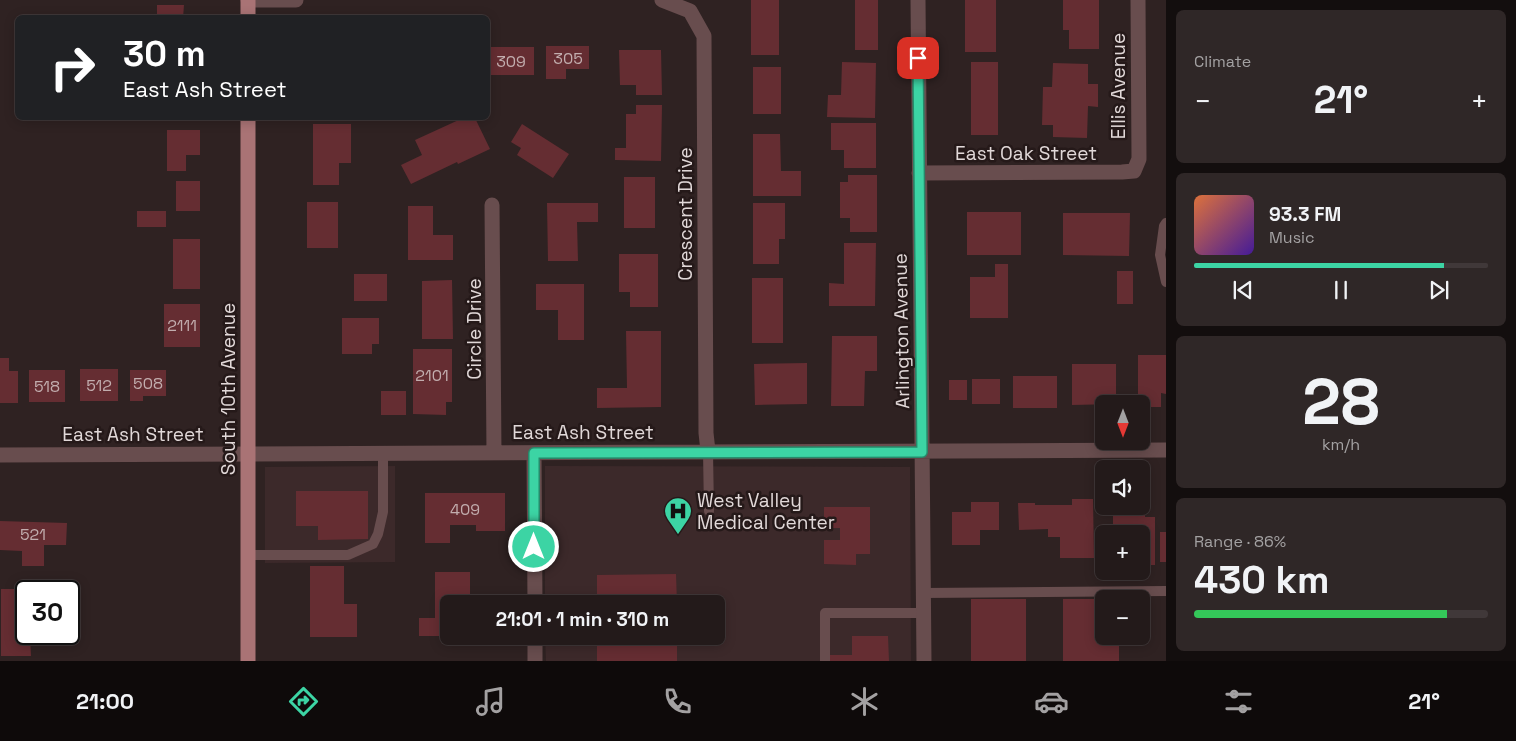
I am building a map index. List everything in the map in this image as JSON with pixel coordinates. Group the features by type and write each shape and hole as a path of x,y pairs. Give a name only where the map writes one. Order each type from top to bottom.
{"main road":[{"path":"248,0 248,15"},
{"name":"South 10th Avenue","path":"248,120 248,661"}],"street":[{"path":"248,0 296,0"},
{"name":"Crescent Drive","path":"662,0 690,10 704,36 706,433 708,452"},
{"name":"Arlington Avenue","path":"918,0 924,661"},
{"name":"Ellis Avenue","path":"1134,171 1139,159 1138,0"},
{"name":"East Oak Street","path":"919,173 1093,173 1134,171"},
{"name":"Circle Drive","path":"492,206 494,453"},
{"name":"East Ash Street","path":"0,455 1166,450"},
{"path":"534,453 535,595"},
{"path":"535,645 535,661"}],"lane":[{"path":"1166,223 1160,255 1166,282"},
{"path":"708,452 709,511"},
{"path":"248,555 348,555 373,544 378,534 383,512 382,453"},
{"path":"924,593 1166,592"},
{"path":"825,661 825,613 924,613"}],"shaded area":[{"path":"395,466 395,562 265,563 265,467"},
{"name":"West Valley Medical Center","path":"545,466 910,467 911,661 546,661 545,645 725,645 725,595 545,595"}],"building":[{"path":"751,0 779,0 779,55 751,55"},
{"path":"855,0 878,0 878,50 855,50"},
{"path":"965,0 996,0 996,52 965,52"},
{"path":"1063,0 1099,0 1099,49 1069,49 1069,30 1063,30"},
{"path":"157,5 184,5 183,15 157,15"},
{"path":"546,46 589,46 589,69 566,69 566,79 546,79"},
{"path":"490,47 534,47 534,75 490,75"},
{"path":"619,50 661,50 662,95 636,95 636,85 620,85"},
{"path":"842,62 876,63 875,118 827,117 828,95 841,95"},
{"path":"971,62 998,62 998,135 971,135"},
{"path":"1053,63 1088,64 1088,84 1098,84 1098,107 1088,106 1087,138 1053,137 1053,125 1042,125 1043,87 1052,87"},
{"path":"753,67 781,67 781,114 753,114"},
{"path":"636,105 662,105 661,161 615,160 615,148 626,148 626,114 636,114"},
{"path":"459,120 476,120 490,149 411,184 401,165 422,155 415,140"},
{"path":"831,123 876,123 876,168 844,168 844,150 831,150"},
{"path":"313,124 351,124 351,163 339,163 339,185 313,185"},
{"path":"522,124 569,154 553,178 517,155 521,148 511,142"},
{"path":"167,130 200,130 200,155 186,155 186,171 167,171"},
{"path":"753,134 780,134 781,171 801,171 801,196 753,196"},
{"path":"848,175 877,175 877,232 850,232 850,218 840,218 840,182 848,182"},
{"path":"624,177 655,177 655,228 624,228"},
{"path":"176,181 200,181 200,211 176,211"},
{"path":"307,202 338,202 338,248 307,248"},
{"path":"547,203 598,203 598,222 577,222 578,261 548,261"},
{"path":"753,203 785,203 785,239 779,239 779,264 753,264"},
{"path":"408,206 433,206 433,235 453,235 453,260 408,260"},
{"path":"137,211 166,211 166,227 137,227"},
{"path":"967,212 1021,212 1021,255 967,255"},
{"path":"1063,213 1130,213 1129,256 1063,255"},
{"path":"173,239 200,239 200,289 173,289"},
{"path":"844,243 876,243 875,306 829,306 829,283 844,284"},
{"path":"619,254 658,254 658,307 630,307 630,292 619,292"},
{"path":"995,264 1008,264 1008,318 970,318 970,277 995,277"},
{"path":"1117,271 1133,271 1133,304 1117,304"},
{"path":"354,274 387,274 387,301 354,301"},
{"path":"752,278 783,278 783,343 752,343"},
{"path":"452,280 453,339 422,339 422,281"},
{"path":"536,284 584,284 584,340 558,340 558,310 536,310"},
{"path":"164,304 200,304 200,347 164,347"},
{"path":"342,318 379,318 379,344 372,344 372,354 342,354"},
{"path":"626,331 661,331 661,407 597,408 597,388 627,388"},
{"path":"832,336 877,336 877,371 865,371 864,406 831,406"},
{"path":"413,349 452,349 452,402 446,402 446,415 413,414"},
{"path":"1138,355 1166,355 1166,394 1161,393 1161,407 1150,407 1150,395 1138,395"},
{"path":"0,358 9,358 9,371 18,371 18,403 0,403"},
{"path":"807,363 807,404 755,405 754,364"},
{"path":"1072,364 1116,364 1116,395 1095,395 1095,404 1072,405"},
{"path":"80,369 118,369 118,401 80,401"},
{"path":"29,370 65,370 65,402 29,402"},
{"path":"130,370 166,370 166,396 143,396 143,401 130,401"},
{"path":"1013,376 1057,376 1057,408 1013,408"},
{"path":"972,379 1000,379 1000,404 972,404"},
{"path":"949,380 967,380 967,400 949,400"},
{"path":"381,391 406,391 406,415 381,415"},
{"path":"296,491 368,491 368,539 318,540 318,526 296,526"},
{"path":"425,493 505,493 505,531 476,531 476,525 450,525 450,543 425,543"},
{"path":"1072,499 1093,499 1094,558 1060,558 1060,537 1048,537 1048,529 1019,530 1018,503 1072,505"},
{"path":"971,502 999,502 999,530 980,530 980,545 952,545 952,512 971,512"},
{"path":"824,507 870,507 870,554 856,554 856,565 824,564 824,540 840,540 840,528 824,528"},
{"path":"1113,515 1145,515 1145,517 1155,517 1155,565 1150,565 1150,525 1113,525"},
{"path":"0,521 67,523 66,545 44,545 44,566 22,566 22,551 0,550"},
{"path":"1160,532 1166,532 1166,562 1160,562"},
{"path":"310,566 344,566 344,604 357,604 357,637 310,637"},
{"path":"435,572 470,572 470,595 440,595 440,636 419,636 419,618 435,618"},
{"path":"676,574 677,595 597,595 597,575"},
{"path":"1,589 15,589 15,645 30,645 31,656 1,656"},
{"path":"971,599 1026,599 1026,661 971,661"},
{"path":"1063,599 1095,599 1095,645 1119,645 1119,661 1063,661"},
{"path":"852,636 888,636 889,661 829,661 829,655 852,655"},
{"path":"597,645 677,645 677,661 597,661"}],"place":[{"name":"West Valley Medical Center","path":"678,535"}],"route":[{"path":"534,547 534,453 922,452 918,58"}]}
